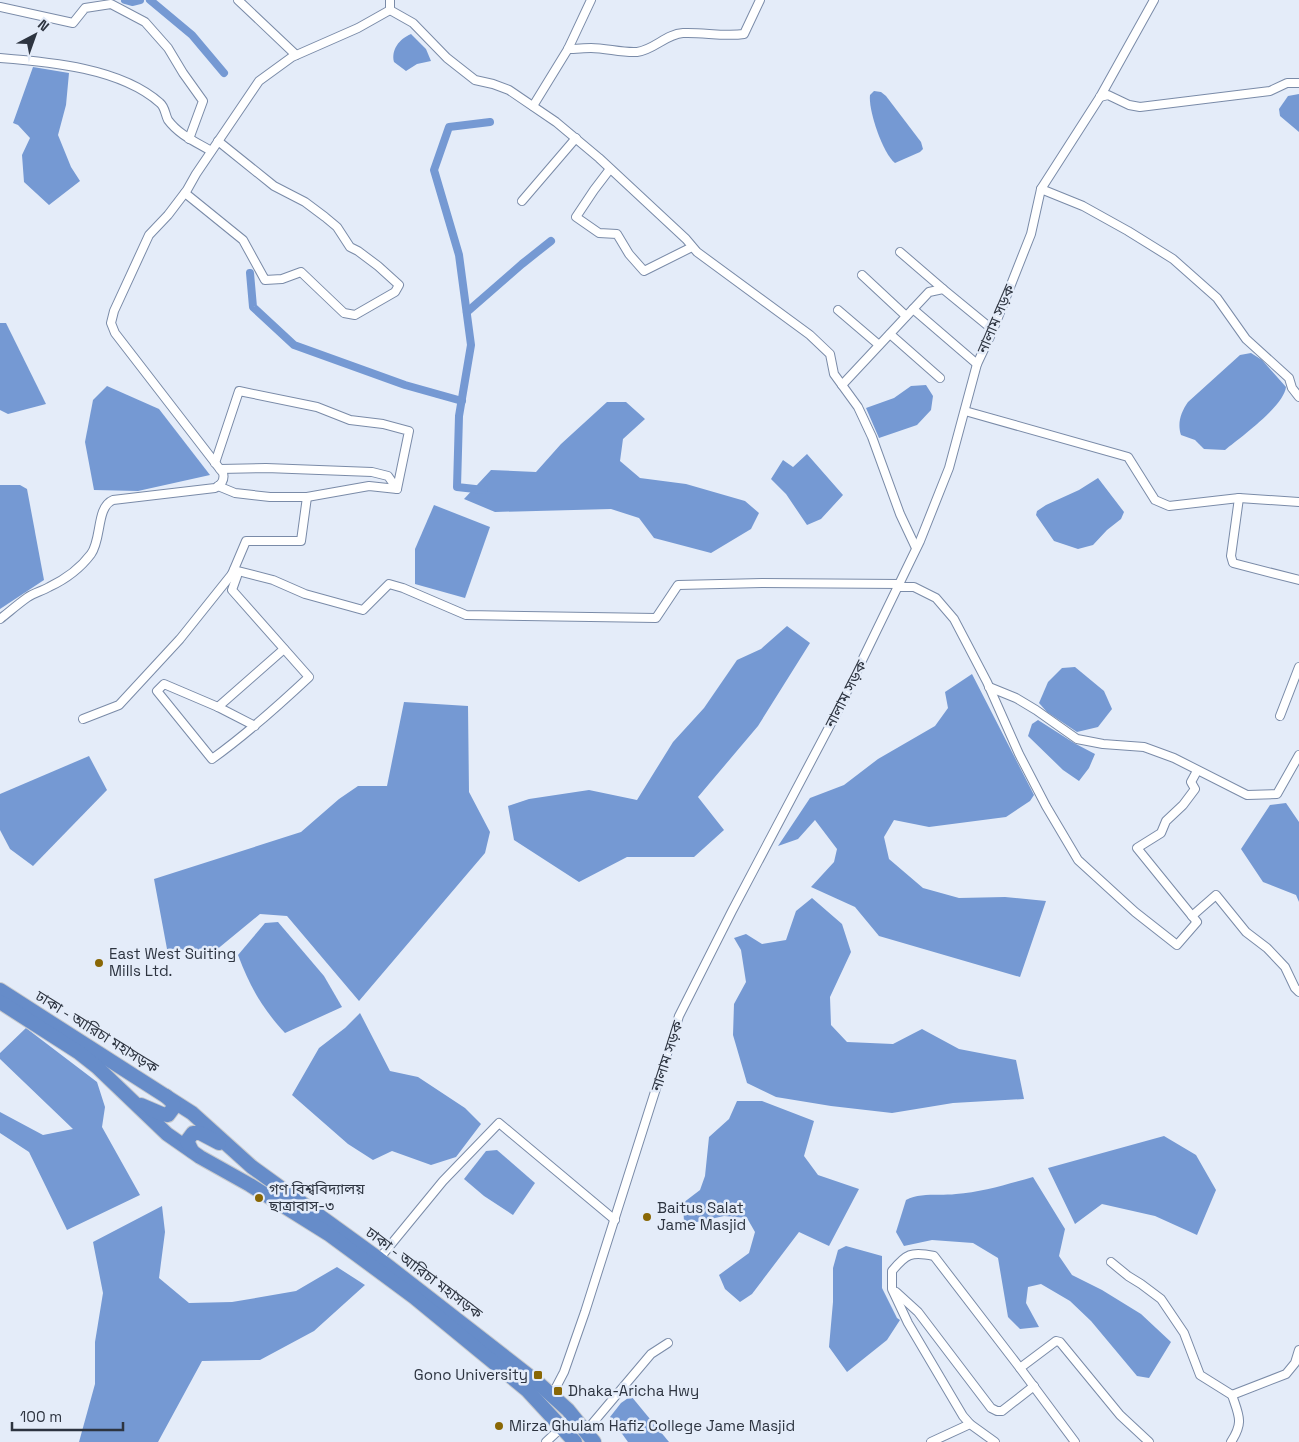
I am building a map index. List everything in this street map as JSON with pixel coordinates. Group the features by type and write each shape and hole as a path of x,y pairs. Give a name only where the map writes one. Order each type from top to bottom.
{"highway":[{"name":"ঢাকা - আরিচা মহাসড়ক","path":"0,990 165,1095 205,1123 234,1152 297,1200 379,1258 512,1361 552,1395 590,1437"},
{"path":"0,1002 97,1067 167,1134 330,1235 414,1298 526,1390 562,1426 575,1442"},
{"path":"128,1098 168,1115 174,1107 165,1095"},
{"path":"192,1151 188,1140 193,1133 200,1133 234,1152"}],"street":[{"path":"238,0 296,55"},
{"path":"390,0 390,10"},
{"path":"533,106 568,49 591,0"},
{"path":"568,49 591,48 638,52 680,33 744,34 760,0"},
{"name":"নালাম সড়ক","path":"552,1395 568,1362 679,1016 836,714 916,548 949,468 977,364 993,330 1031,234 1041,189 1100,97 1154,0"},
{"path":"0,7 73,23 85,8 111,4 145,22 168,48 203,101 189,139"},
{"path":"218,486 224,476 218,466 115,333 110,323 114,311 149,235 185,193 259,81 296,55 358,28 390,10"},
{"path":"390,10 413,22 447,58 475,80 509,90 576,138 697,252 810,335 830,354 834,374 858,407 872,437 900,514 916,548"},
{"path":"0,58 68,65 133,84 162,104 168,119 182,134 211,151"},
{"path":"1100,97 1108,95 1129,105 1140,107 1270,91 1287,83 1299,83"},
{"path":"522,201 576,138"},
{"path":"185,193 243,240 266,280 282,279 301,272 344,314 355,315 395,292 399,285 378,266 350,247 337,227 305,202 274,186 218,141"},
{"path":"610,169 576,217 599,233 616,234 629,254 644,271 692,247"},
{"path":"1041,189 1083,206 1128,230 1173,259 1217,298 1246,339 1289,378 1292,388 1299,396"},
{"path":"900,252 993,330"},
{"path":"862,276 906,316"},
{"path":"842,385 929,292 943,289"},
{"path":"913,309 977,364"},
{"path":"838,310 879,345"},
{"path":"890,334 940,378"},
{"path":"218,466 239,391 316,407 350,420 383,424 409,432 397,489"},
{"path":"965,411 1128,457 1155,500 1169,506 1239,498 1299,502"},
{"path":"218,466 372,472 388,476 397,489"},
{"path":"0,619 28,597 70,576 82,565 96,544 104,510 108,502 208,489 218,486 235,493 270,497 307,497 369,486 397,489"},
{"path":"83,718 119,705 180,639 233,572 246,541 301,541 307,497"},
{"path":"1239,498 1232,556 1234,563 1299,580"},
{"path":"233,572 273,580 305,594 362,610 389,584 403,588 466,615 656,618 678,585 762,583 914,587 936,598 954,619 1019,754 1078,860 1135,912 1177,944 1197,922 1137,848 1162,833 1166,821 1183,806 1195,789 1191,782 1197,771"},
{"path":"233,572 236,576 232,590 309,677 255,726 212,759 157,691 164,684 218,707 255,726"},
{"path":"218,707 284,649"},
{"path":"1280,716 1299,668"},
{"path":"988,687 1016,698 1077,739 1103,744 1144,747 1174,758 1246,795 1277,794 1299,755"},
{"path":"1192,916 1216,895 1246,932 1267,948 1285,967 1295,988 1299,992"},
{"path":"379,1258 443,1181 499,1123 615,1220"},
{"path":"996,1442 970,1424 963,1416 908,1323 892,1289 892,1271 904,1257 918,1253 934,1256 1075,1442"},
{"path":"1111,1262 1161,1299 1184,1333 1200,1375 1232,1395 1239,1416 1240,1429 1231,1442"},
{"path":"892,1289 918,1312 991,1408 996,1411 1002,1411 1034,1386"},
{"path":"1020,1368 1052,1342 1060,1342 1120,1416 1149,1442"},
{"path":"590,1437 651,1354 668,1343"},
{"path":"1232,1395 1286,1374 1294,1364 1299,1350"},
{"path":"931,1442 970,1424"},
{"path":"546,1442 562,1426"}],"water":[{"path":"411,34 426,49 431,61 417,64 406,71 394,62 393,58 397,45"},
{"path":"33,67 69,73 66,105 58,135 71,167 80,181 49,205 24,182 22,155 30,138 18,125 13,123"},
{"path":"874,91 881,92 886,96 921,142 923,149 920,152 895,163 890,158 881,141 871,111 870,95"},
{"path":"1299,94 1299,132 1280,116 1279,109 1288,96"},
{"path":"0,323 6,323 46,404 8,414 0,410"},
{"path":"1251,353 1262,360 1286,387 1278,403 1250,430 1225,450 1204,449 1195,440 1181,435 1180,418 1188,402 1240,355"},
{"path":"926,385 933,396 931,410 917,425 879,438 866,408 894,398 911,386"},
{"path":"107,386 159,409 210,475 138,491 94,490 85,442 93,400"},
{"path":"607,402 626,402 645,419 623,439 620,461 640,478 686,484 745,501 759,513 751,529 711,553 654,538 639,518 611,509 495,512 464,499 491,470 536,472 561,444"},
{"path":"807,454 843,495 821,519 807,525 786,494 771,479 783,460 793,467"},
{"path":"1098,478 1124,512 1121,519 1093,545 1078,549 1054,541 1036,515 1037,511 1079,490"},
{"path":"0,485 20,485 27,489 44,580 0,609"},
{"path":"434,505 490,527 465,598 415,584 415,549"},
{"path":"787,626 810,643 758,726 698,797 724,830 694,857 627,857 579,882 514,840 508,806 529,799 589,790 637,800 673,742 704,708 737,660 761,649"},
{"path":"1075,667 1104,691 1112,709 1098,727 1077,732 1047,712 1039,703 1048,682 1062,668"},
{"path":"972,674 1034,795 1030,801 1006,817 929,827 894,820 884,837 889,859 923,888 959,898 1005,897 1046,901 1020,977 879,936 855,907 811,887 834,862 837,849 815,820 798,839 778,846 810,798 844,785 878,759 935,726 948,708 945,692"},
{"path":"404,702 468,706 469,792 490,832 485,853 359,1001 287,916 260,914 215,951 167,949 154,879 301,832 339,799 358,786 387,786"},
{"path":"1038,720 1095,754 1089,768 1079,781 1063,770 1028,736 1032,724"},
{"path":"89,756 107,790 33,866 10,849 0,830 0,794"},
{"path":"1286,803 1299,822 1299,902 1296,895 1263,882 1241,849 1270,805"},
{"path":"812,898 842,924 851,952 830,997 831,1025 847,1042 893,1044 922,1029 959,1049 1016,1060 1024,1099 953,1103 892,1113 776,1097 747,1083 733,1035 734,1004 746,982 741,950 734,938 746,934 762,944 786,940 796,911"},
{"path":"278,922 324,976 342,1007 285,1033 257,997 238,955 265,923"},
{"path":"360,1013 390,1071 418,1077 465,1108 481,1124 456,1157 431,1165 392,1151 373,1160 348,1144 292,1095 319,1048 345,1028"},
{"path":"26,1028 97,1082 105,1107 102,1127 140,1195 67,1230 29,1152 0,1133 0,1112 43,1135 73,1129 0,1059 0,1053"},
{"path":"737,1101 762,1101 814,1121 804,1156 818,1175 859,1189 829,1246 799,1232 752,1294 740,1302 725,1289 719,1275 749,1253 755,1232 747,1218 724,1216 697,1222 684,1222 683,1203 700,1190 705,1176 709,1137 729,1119"},
{"path":"1164,1136 1196,1155 1216,1190 1197,1235 1155,1216 1102,1204 1075,1224 1048,1168"},
{"path":"497,1150 535,1183 513,1215 484,1196 464,1179 486,1151"},
{"path":"1033,1177 1065,1229 1059,1256 1072,1275 1102,1290 1141,1314 1171,1342 1149,1378 1137,1376 1091,1321 1070,1301 1041,1284 1028,1287 1026,1303 1039,1327 1020,1329 1008,1317 998,1258 973,1243 932,1240 904,1246 896,1232 906,1200 924,1195 950,1195 975,1191"},
{"path":"162,1206 165,1232 159,1278 189,1303 232,1302 296,1291 337,1267 365,1285 314,1331 260,1360 202,1361 158,1442 79,1442 95,1384 95,1342 103,1293 93,1242"},
{"path":"846,1246 882,1256 882,1288 897,1318 900,1320 887,1340 847,1372 829,1347 833,1302 833,1268 838,1250"},
{"path":"631,1396 669,1442 628,1442 610,1417 621,1403"}],"waterway":[{"path":"125,0 132,2 140,0"},
{"path":"150,0 192,35 224,73"},
{"path":"484,490 457,487 459,416 471,345 459,255 434,170 449,127 490,122"},
{"path":"467,312 551,241"},
{"path":"250,273 253,307 294,345 405,385 462,401"}],"place":[{"name":"East West Suiting Mills Ltd.","path":"99,963"},
{"name":"গণ বিশ্ববিদ্যালয় ছাত্রাবাস-৩","path":"259,1198"},
{"name":"Baitus Salat Jame Masjid","path":"647,1217"},
{"name":"Gono University","path":"538,1375"},
{"name":"Dhaka-Aricha Hwy","path":"558,1391"},
{"name":"Mirza Ghulam Hafiz College Jame Masjid","path":"499,1426"}]}
